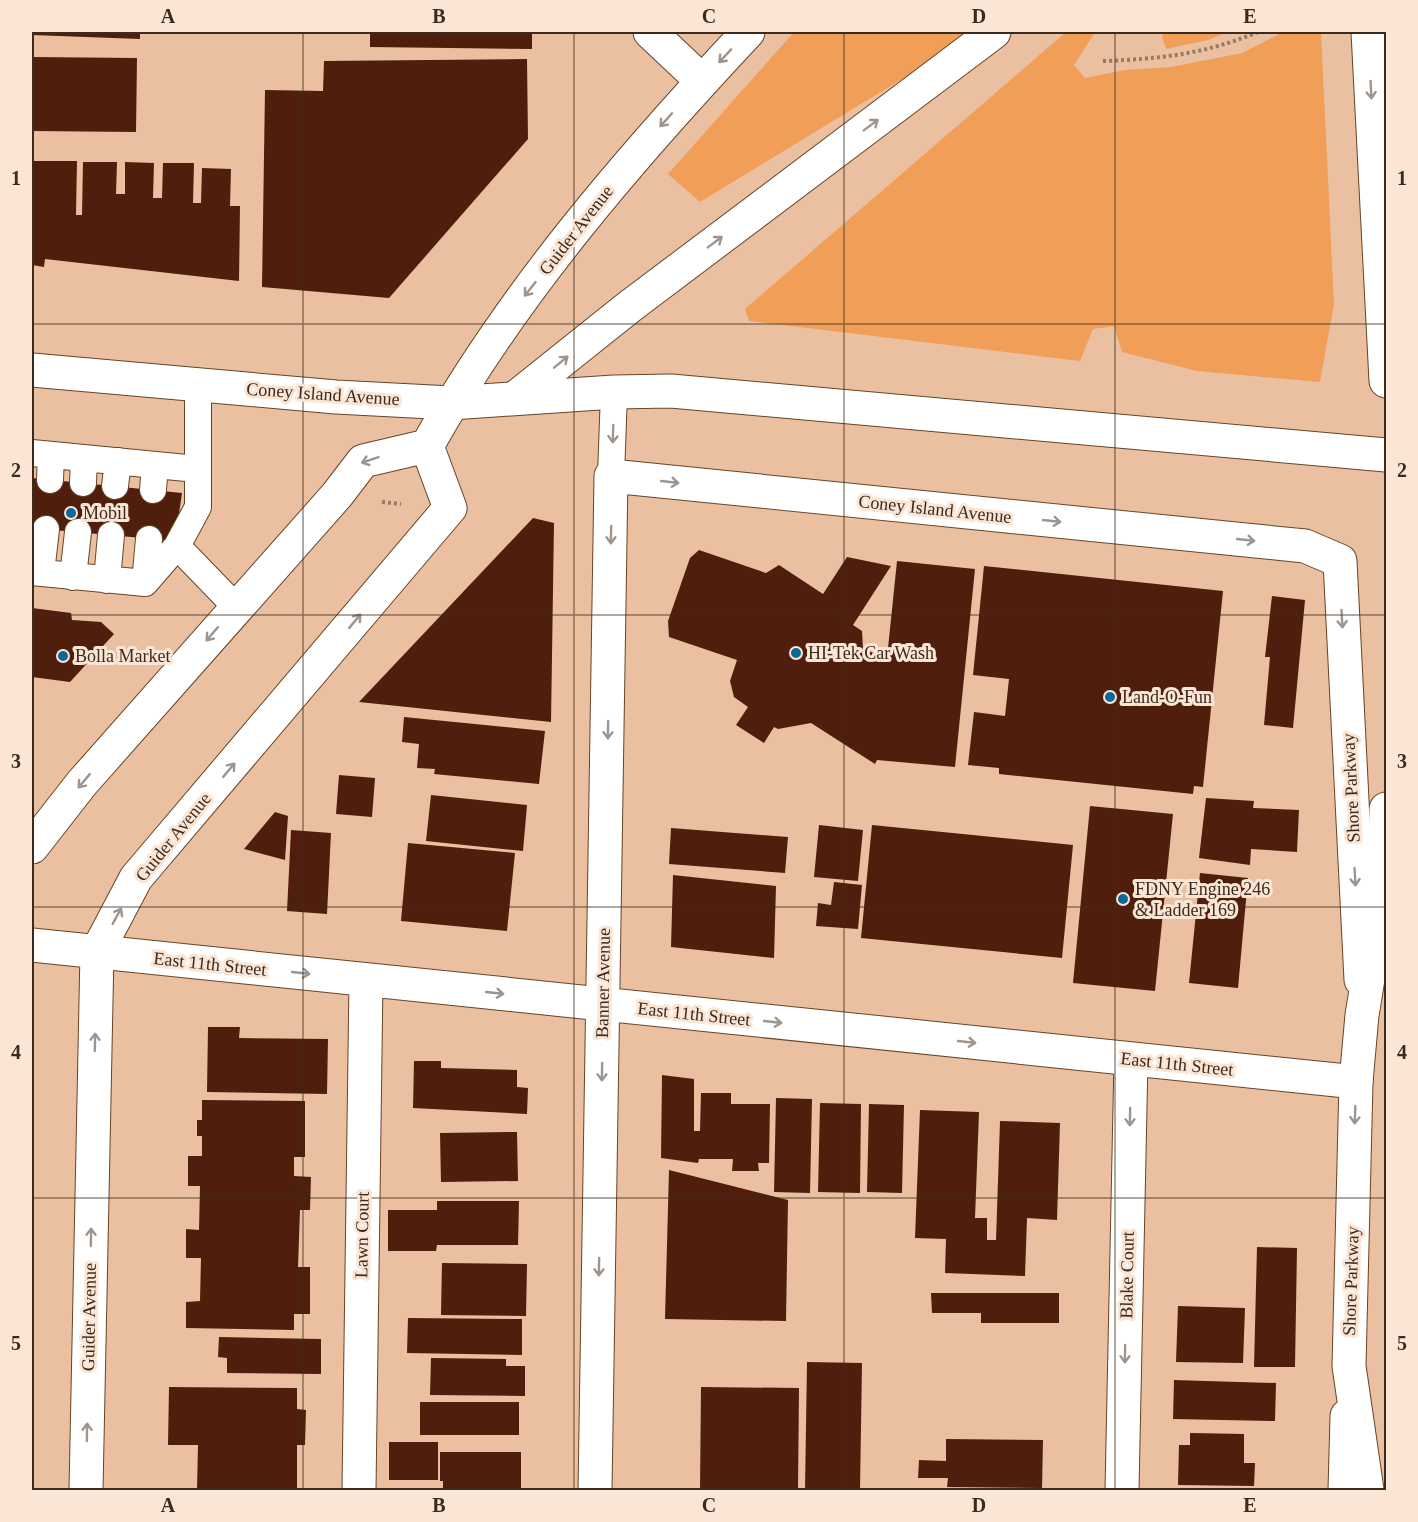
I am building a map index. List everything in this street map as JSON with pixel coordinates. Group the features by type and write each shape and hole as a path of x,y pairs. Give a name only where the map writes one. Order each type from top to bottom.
{"main road":[{"path":"650,32 702,81"},
{"name":"Guider Avenue","path":"86,1491 97,952 136,878 450,508 427,446 451,403 522,299 630,160 748,32"},
{"path":"515,398 629,307 994,32"},
{"path":"1368,32 1386,381"},
{"name":"Coney Island Avenue","path":"32,370 198,385 451,403 614,392 671,391 1386,455"},
{"path":"32,847 82,783 236,606 337,495 363,461 427,446"},
{"name":"Coney Island Avenue","path":"612,476 1305,546 1340,561"},
{"name":"Banner Avenue","path":"595,1491 612,476"},
{"name":"Shore Parkway","path":"1340,561 1362,1015"},
{"name":"Shore Parkway","path":"1346,1491 1356,1082 1362,1015 1384,882 1386,809"},
{"name":"East 11th Street","path":"32,945 1356,1082"},
{"name":"Lawn Court","path":"358,1491 366,980"},
{"name":"Blake Court","path":"1122,1491 1131,1059"},
{"name":"Shore Parkway","path":"1348,1366 1367,1491"}],"lane":[{"path":"145,583 177,546 198,507 198,385"},
{"path":"612,476 614,392"},
{"path":"44,463 116,473 155,465 198,469"},
{"path":"153,490 155,465"},
{"path":"46,529 36,573 145,583"},
{"path":"73,577 78,532"},
{"path":"107,580 111,535"},
{"path":"145,583 149,539"},
{"path":"177,546 236,606"}],"path":[{"path":"1103,61 1166,58 1197,53 1258,32"},
{"path":"375,501 406,505"}],"shaded area":[{"path":"794,32 967,32 925,65 700,202 668,174"},
{"path":"1066,32 1095,32 1074,65 1085,78 1125,70 1171,67 1242,53 1283,32 1321,32 1334,304 1320,382 1197,371 1122,352 1114,326 1093,329 1080,361 749,321 745,309"},
{"path":"1165,32 1228,32 1208,40 1166,49 1162,36"}],"building":[{"path":"32,32 140,32 140,39 32,35"},
{"path":"370,32 532,32 532,49 370,47"},
{"path":"32,57 137,58 136,132 32,131"},
{"path":"527,59 528,139 389,298 262,287 265,90 323,91 324,61"},
{"path":"32,161 77,161 76,215 82,215 83,162 117,162 116,194 125,194 125,162 154,163 153,198 162,198 163,163 194,163 193,203 201,203 202,168 231,169 230,206 240,206 239,281 45,259 44,267 32,265"},
{"path":"32,478 182,493 175,541 32,528"},
{"path":"533,518 554,523 551,722 359,702"},
{"name":"HI-Tek Car Wash","path":"699,550 766,573 779,565 823,594 847,557 891,566 853,625 862,631 863,649 887,658 897,561 975,569 955,767 877,760 875,764 811,723 778,729 774,727 764,743 736,725 748,707 734,697 730,681 737,660 669,637 668,621 690,558"},
{"name":"Land-O-Fun","path":"984,566 1223,591 1203,787 1194,786 1193,794 999,774 999,768 968,765 974,712 1005,716 1009,679 973,675"},
{"path":"1272,596 1305,600 1293,728 1264,725 1270,657 1265,657"},
{"name":"Bolla Market","path":"32,608 71,613 72,620 101,622 114,634 70,682 32,677"},
{"path":"404,717 545,731 539,784 434,774 435,769 417,768 419,744 402,742"},
{"path":"339,775 375,778 372,817 336,814"},
{"path":"431,795 527,805 523,851 426,841"},
{"path":"1206,798 1254,801 1253,808 1299,810 1297,852 1251,849 1250,865 1199,858"},
{"name":"FDNY Engine 246 & Ladder 169","path":"1090,806 1173,814 1155,991 1073,983"},
{"path":"275,812 288,816 285,860 244,849"},
{"path":"819,825 863,830 858,881 814,877"},
{"path":"872,825 1073,845 1062,958 861,938"},
{"path":"671,828 788,837 785,873 669,864"},
{"path":"291,830 331,833 327,914 287,911"},
{"path":"408,843 515,853 507,931 401,921"},
{"path":"1200,873 1248,878 1238,988 1189,983"},
{"path":"673,875 776,886 774,958 671,947"},
{"path":"834,882 862,885 858,929 816,926 818,903 831,905"},
{"path":"208,1027 240,1027 239,1038 328,1039 327,1094 207,1092"},
{"path":"414,1061 441,1061 441,1068 517,1070 517,1087 528,1088 527,1114 413,1108"},
{"path":"662,1075 694,1079 694,1131 700,1131 701,1093 731,1093 731,1104 770,1104 769,1163 758,1163 759,1171 732,1171 733,1159 699,1159 698,1163 661,1158"},
{"path":"776,1098 812,1099 810,1193 774,1192"},
{"path":"202,1100 305,1101 305,1157 294,1157 294,1176 311,1177 310,1210 300,1210 298,1267 310,1267 310,1314 294,1314 294,1330 186,1328 186,1302 200,1301 201,1258 186,1258 186,1229 199,1230 200,1186 188,1186 188,1156 202,1156 202,1136 197,1136 197,1120 202,1120"},
{"path":"820,1103 861,1104 860,1193 818,1192"},
{"path":"869,1104 904,1105 902,1193 867,1192"},
{"path":"920,1110 979,1112 975,1218 987,1218 987,1240 996,1240 1000,1121 1060,1123 1057,1220 1027,1218 1025,1276 945,1273 946,1239 915,1238"},
{"path":"517,1132 518,1181 441,1182 440,1133"},
{"path":"669,1170 788,1200 786,1321 665,1319"},
{"path":"437,1201 519,1201 518,1245 437,1245 436,1251 388,1251 388,1210 437,1210"},
{"path":"1257,1247 1297,1248 1295,1367 1254,1367"},
{"path":"442,1263 527,1264 526,1316 441,1315"},
{"path":"931,1293 1059,1293 1059,1323 981,1323 981,1313 932,1313"},
{"path":"1178,1306 1245,1308 1243,1363 1176,1362"},
{"path":"408,1318 522,1319 522,1355 407,1353"},
{"path":"219,1337 321,1339 321,1374 227,1373 227,1358 218,1357"},
{"path":"431,1358 506,1359 506,1366 525,1366 525,1396 430,1395"},
{"path":"807,1362 862,1363 860,1490 805,1490"},
{"path":"1174,1380 1276,1383 1275,1421 1173,1419"},
{"path":"169,1387 297,1388 297,1409 306,1410 305,1445 297,1445 297,1490 197,1490 198,1445 168,1445"},
{"path":"701,1387 799,1388 798,1490 700,1490"},
{"path":"420,1402 519,1402 519,1435 420,1435"},
{"path":"1190,1433 1244,1434 1244,1463 1255,1463 1254,1486 1178,1485 1179,1445 1190,1445"},
{"path":"946,1439 1043,1440 1042,1488 947,1487 948,1478 918,1478 919,1460 946,1461"},
{"path":"389,1442 438,1442 438,1480 389,1480"},
{"path":"440,1452 521,1452 521,1490 443,1490 443,1481 440,1481"}],"place":[{"name":"Mobil","path":"71,513"},
{"name":"HI-Tek Car Wash","path":"796,653"},
{"name":"Bolla Market","path":"63,656"},
{"name":"Land-O-Fun","path":"1110,697"},
{"name":"FDNY Engine 246 & Ladder 169","path":"1123,899"}]}
